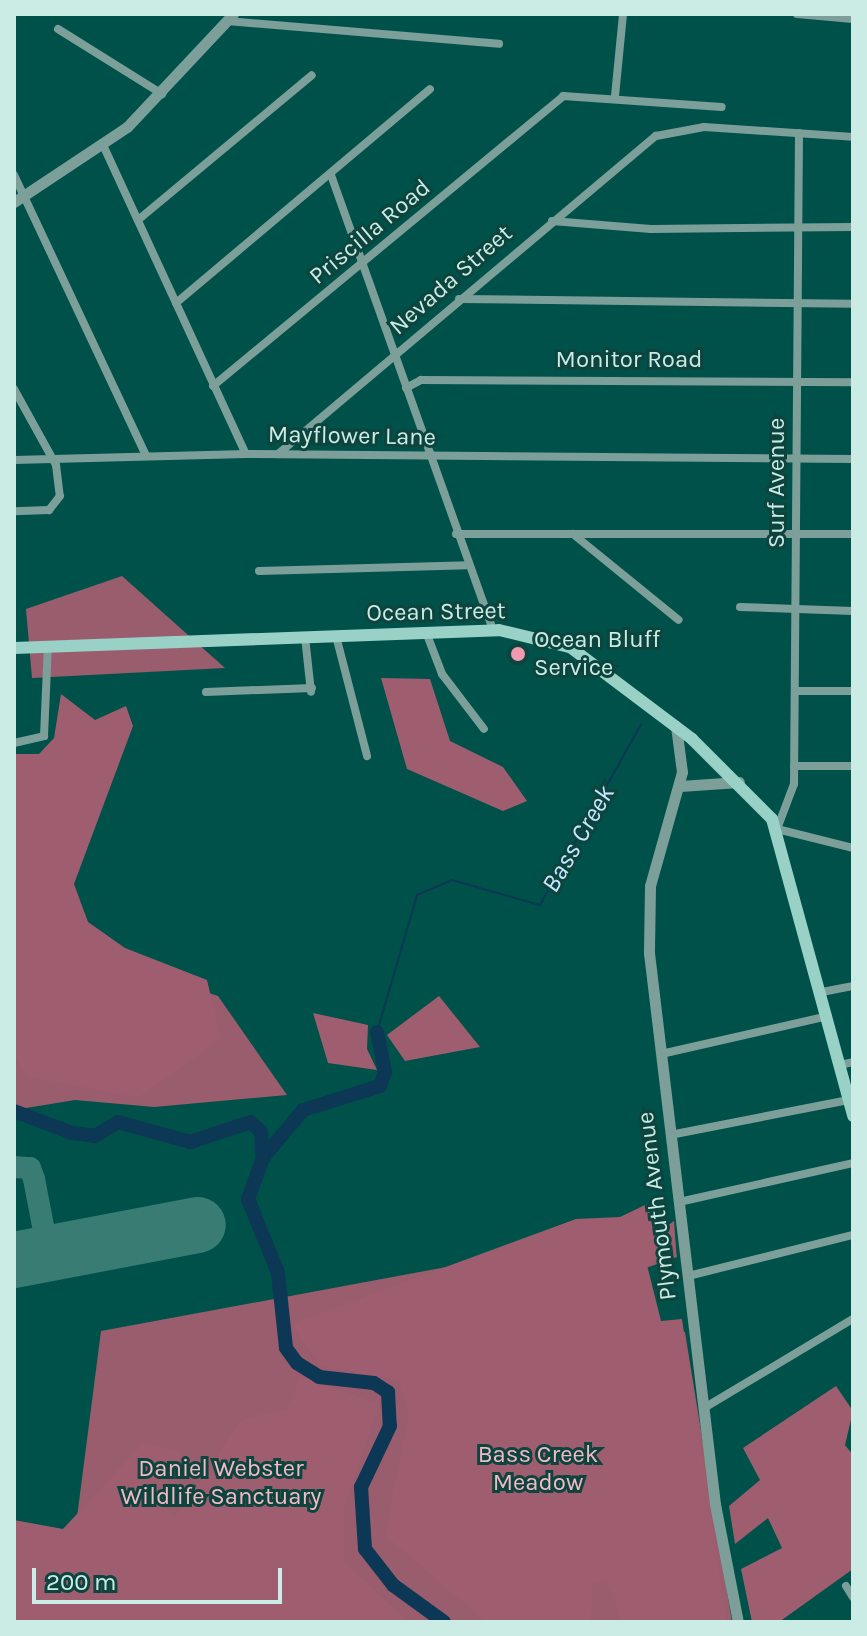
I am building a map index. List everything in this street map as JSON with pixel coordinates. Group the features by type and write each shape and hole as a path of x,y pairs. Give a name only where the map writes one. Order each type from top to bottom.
{"main road":[{"name":"Ocean Street","path":"14,648 493,631 570,647 676,726 741,782 777,829 829,1016 847,1063 853,1116"}],"street":[{"path":"615,96 623,14"},
{"path":"797,14 853,19"},
{"path":"14,202 103,145 162,94 230,18 499,44"},
{"path":"58,29 162,94"},
{"path":"138,220 312,75"},
{"path":"176,303 430,89"},
{"name":"Priscilla Road","path":"213,386 550,107 574,93 722,107"},
{"name":"Nevada Street","path":"278,454 458,299 652,139 677,127 799,133"},
{"path":"799,133 853,137"},
{"name":"Surf Avenue","path":"777,829 793,799 799,133"},
{"name":"Mayflower Lane","path":"103,145 246,454 853,459"},
{"path":"14,175 146,456"},
{"path":"331,175 493,631"},
{"path":"552,221 651,229 853,227"},
{"path":"458,299 853,304"},
{"name":"Monitor Road","path":"406,388 421,380 853,382"},
{"path":"14,389 59,480 55,506 14,511"},
{"path":"14,460 246,454"},
{"path":"572,533 679,620"},
{"path":"456,534 853,534"},
{"path":"259,571 468,565"},
{"path":"740,607 853,611"},
{"path":"426,632 442,674 484,729"},
{"path":"336,636 367,756"},
{"path":"206,692 311,690 305,637"},
{"path":"14,743 44,736 48,646"},
{"path":"795,691 853,691"},
{"name":"Plymouth Avenue","path":"676,726 680,786 647,903 670,1135 704,1408 738,1622"},
{"path":"794,766 853,766"},
{"path":"680,786 741,782"},
{"path":"777,829 853,848"},
{"path":"822,992 853,986"},
{"path":"661,1054 829,1016"},
{"path":"670,1135 849,1100"},
{"path":"679,1202 853,1163"},
{"path":"688,1276 853,1235"},
{"path":"704,1408 853,1319"},
{"path":"846,1586 853,1597"}],"green space":[{"path":"122,576 225,668 32,678 26,609"},
{"path":"381,678 430,679 450,741 503,767 527,801 503,811 407,769"},
{"path":"61,694 95,720 126,706 133,726 74,884 88,922 125,948 207,980 221,1039 138,1098 26,1076 14,1054 14,754 39,754 54,738"},
{"path":"14,929 218,996 287,1095 154,1107 75,1100 14,1110"},
{"path":"439,996 480,1047 405,1061 387,1035"},
{"path":"313,1013 368,1025 367,1049 377,1070 328,1063"},
{"name":"Bass Creek Meadow","path":"647,1204 656,1234 674,1221 676,1248 647,1265 661,1321 682,1319 727,1622 622,1622 606,1580 593,1583 591,1622 486,1622 385,1535 409,1414 399,1381 320,1365 291,1324 576,1219 620,1217"},
{"path":"673,1225 677,1257 643,1269 626,1342 685,1332 732,1622 14,1622 14,1534 72,1556 101,1331"},
{"name":"Daniel Webster Wildlife Sanctuary","path":"300,1376 379,1404 344,1509 344,1562 409,1622 14,1622 14,1520 63,1529 144,1442 182,1452 159,1496 174,1518 242,1419 287,1409"},
{"path":"836,1386 853,1411 845,1445 853,1455 853,1569 779,1622 752,1622 741,1569 782,1548 768,1518 735,1544 729,1506 760,1480 743,1448"}],"waterway":[{"name":"Bass Creek","path":"377,1032 417,895 452,880 540,905 641,724"},
{"name":"Bass Creek","path":"377,1032 385,1072 380,1086 303,1110 263,1158 248,1199 278,1273 286,1348 297,1363 319,1377 374,1383 388,1392 390,1426 361,1487 365,1549 393,1585 444,1622"},
{"path":"14,1111 72,1133 95,1136 118,1122 190,1142 251,1122 261,1132 263,1158"}],"taxiway":[{"path":"14,1167 30,1168 34,1179 45,1236 32,1257"}],"runway":[{"path":"14,1260 198,1225"}],"place":[{"name":"Ocean Bluff Service","path":"518,654"}]}
